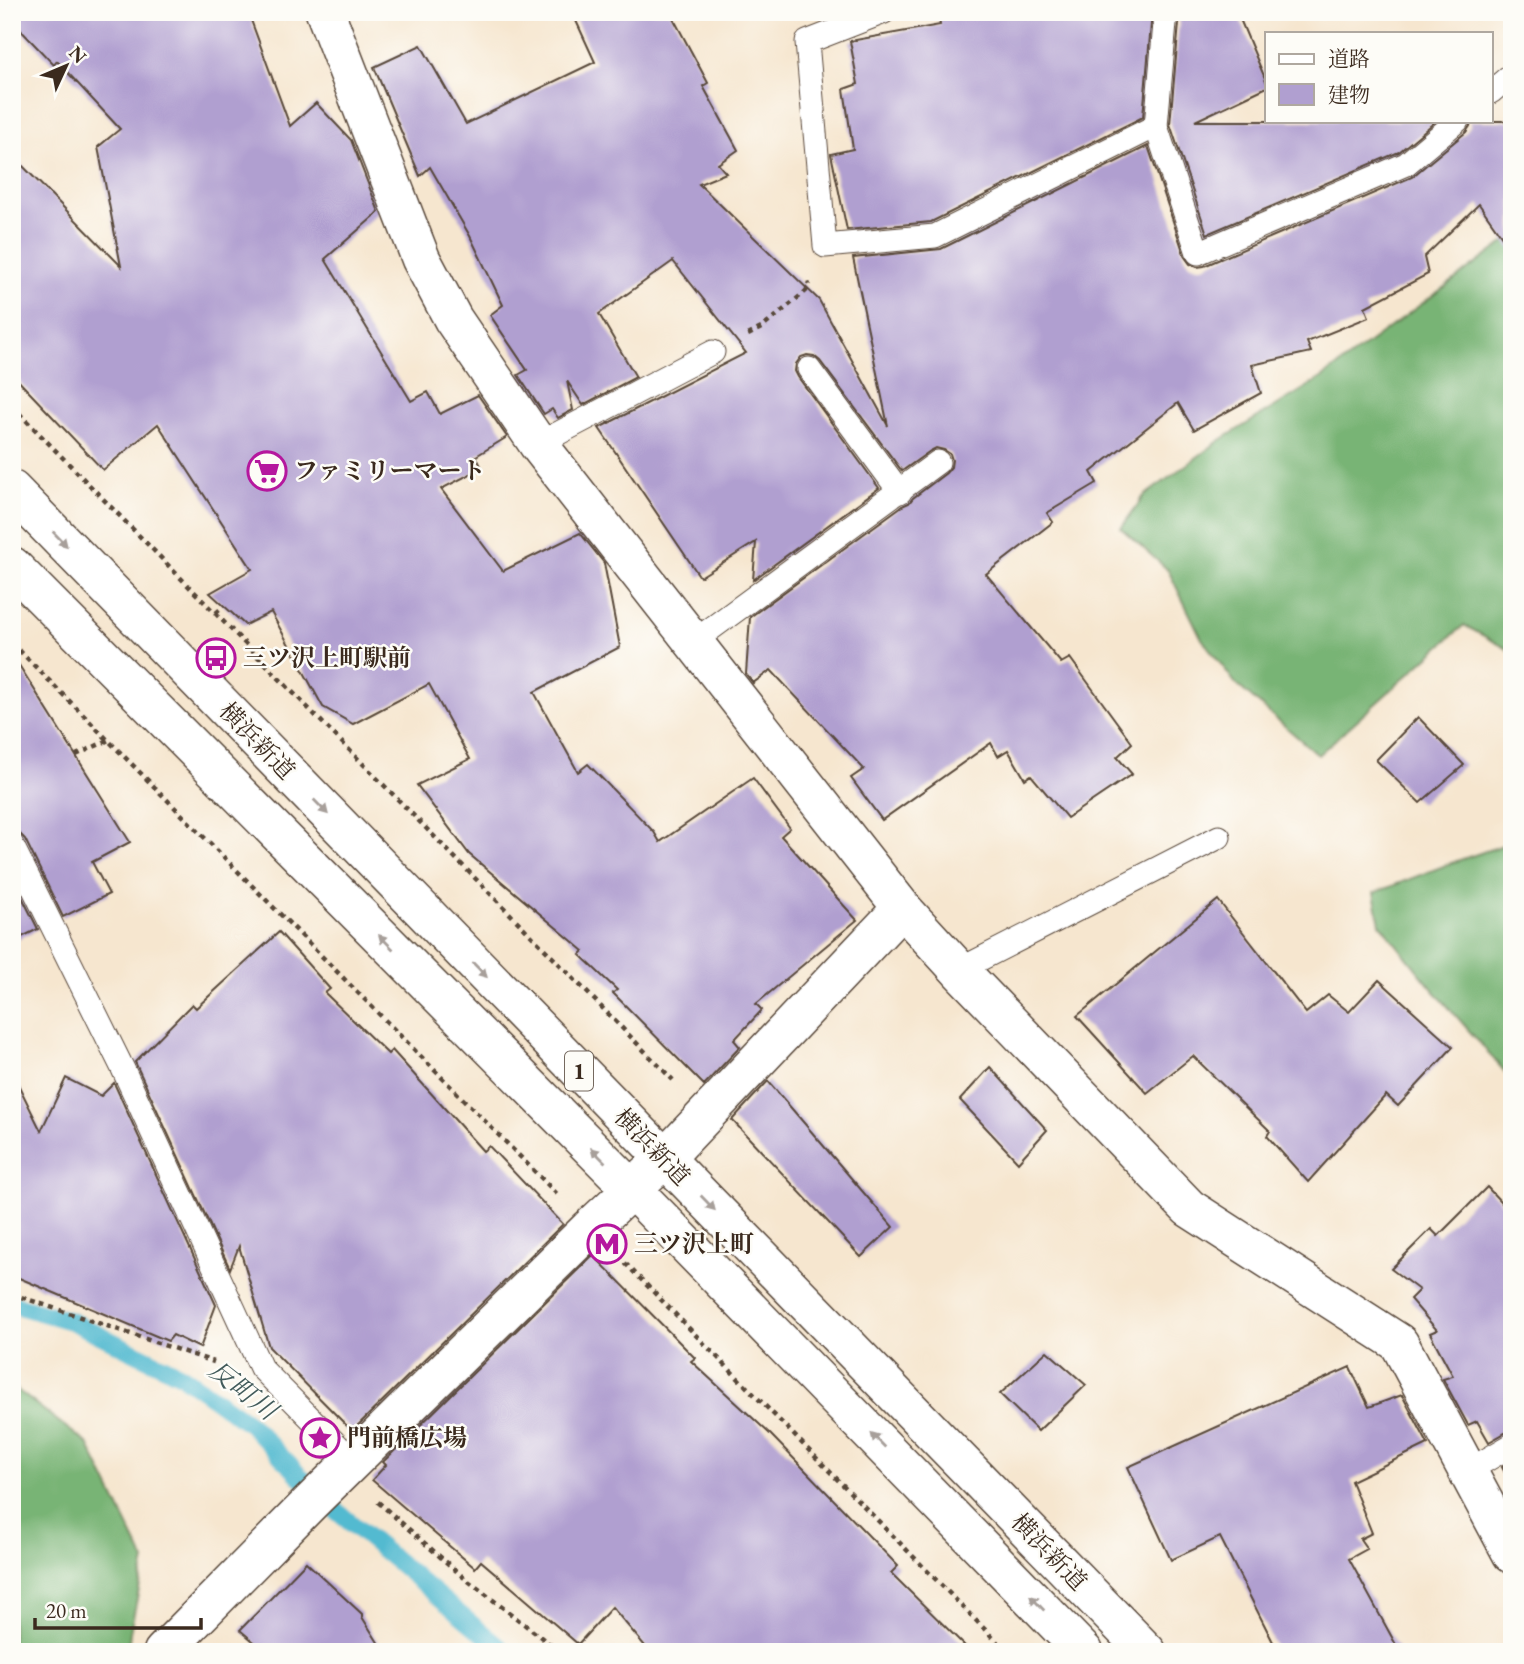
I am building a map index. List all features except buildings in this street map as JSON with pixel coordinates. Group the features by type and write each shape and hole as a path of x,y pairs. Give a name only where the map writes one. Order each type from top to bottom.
{"main road":[{"path":"325,12 421,259 453,320 538,444 902,908 959,970 1189,1208 1399,1343 1512,1554"},
{"name":"横浜新道","path":"12,490 1147,1652"},
{"name":"横浜新道","path":"12,566 631,1188 1084,1652"},
{"path":"163,1652 310,1503 631,1188 664,1159 902,908"}],"lane":[{"path":"884,12 807,42 825,246 935,236 1156,126"},
{"path":"1166,12 1156,126 1198,253 1406,164 1456,122"},
{"path":"1492,91 1512,74"},
{"path":"538,444 713,352"},
{"path":"809,369 900,492"},
{"path":"693,642 938,462"},
{"path":"959,970 1219,837"},
{"path":"12,845 123,1069 261,1368 346,1468"},
{"path":"1466,1472 1512,1445"}],"path":[{"path":"713,352 763,327 806,291 825,246"},
{"path":"12,406 706,1114"},
{"path":"216,613 224,606"},
{"path":"12,643 1007,1652"},
{"path":"76,755 109,740"}],"green space":[{"path":"1512,237 1512,654 1464,625 1318,755 1236,684 1202,639 1168,570 1121,528 1144,496 1219,441 1323,377"},
{"path":"1512,842 1512,1080 1380,924 1374,893"},
{"path":"12,1386 88,1444 145,1561 128,1652 12,1652"}],"waterway":[{"name":"反町川","path":"12,1304 71,1321 181,1375 250,1424 321,1498 505,1652"}],"place":[{"name":"ファミリーマート","path":"267,471"},
{"name":"三ツ沢上町駅前","path":"216,658"},
{"name":"三ツ沢上町","path":"607,1244"},
{"name":"門前橋広場","path":"320,1438"}]}
